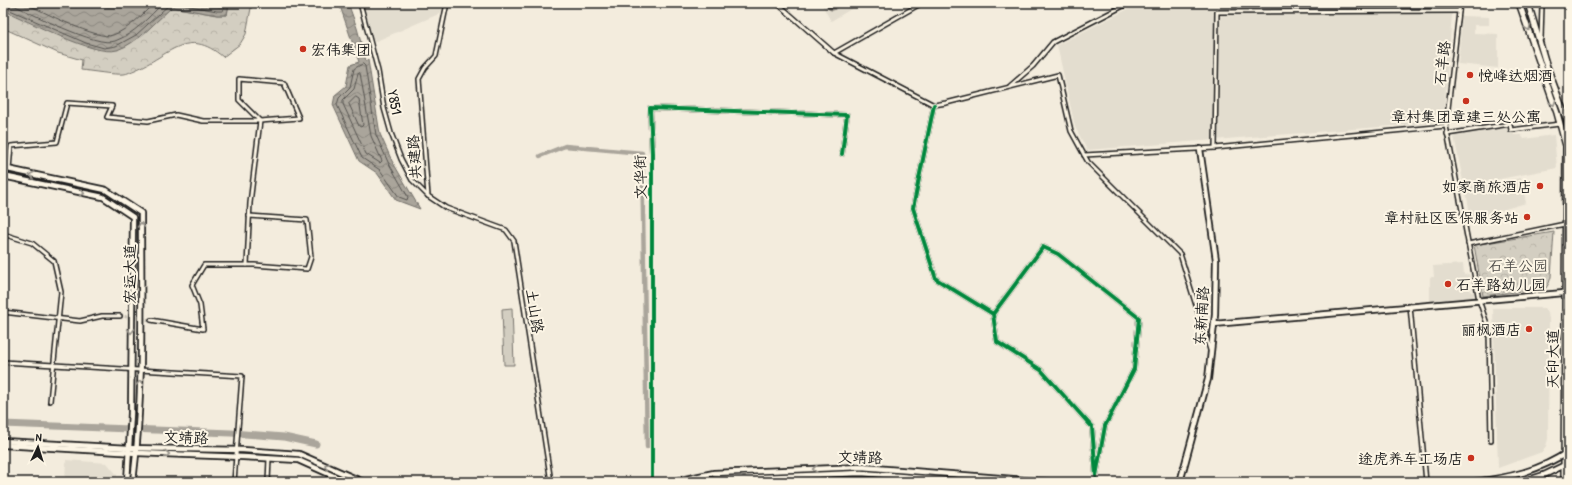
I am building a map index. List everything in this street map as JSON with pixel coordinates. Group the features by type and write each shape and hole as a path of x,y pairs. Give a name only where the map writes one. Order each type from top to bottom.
{"main road":[{"name":"天印大道","path":"1519,3 1560,124 1567,138 1564,224 1564,482"},
{"path":"1528,3 1542,51 1569,126"},
{"path":"1536,53 1542,51"},
{"name":"东新南路","path":"1180,482 1208,379 1214,324 1216,260 1200,149"},
{"name":"宏运大道","path":"3,168 106,190 141,213 142,347 138,447 133,482"},
{"name":"宏运大道","path":"3,176 103,197 133,217 130,434 127,482"},
{"path":"1214,324 1479,300 1564,294"},
{"name":"文靖路","path":"3,440 128,450 136,453 235,456 298,460 347,482"},
{"name":"文靖路","path":"3,444 128,450 138,447 235,449 299,454 363,482"},
{"path":"1474,482 1500,479 1529,472 1569,451"},
{"path":"1522,482 1564,467 1569,463"},
{"name":"文靖路","path":"671,482 714,473 861,467 1050,482"},
{"name":"文靖路","path":"700,482 715,479 861,473 974,482"}],"street":[{"name":"Y851","path":"360,3 378,71 384,108 391,133 401,159 412,180 428,196"},
{"name":"共建路","path":"428,196 419,79 425,68 436,56 447,3"},
{"path":"777,3 834,52 934,105 1058,75 1071,131 1088,162 1180,254 1211,352"},
{"path":"834,52 922,3"},
{"path":"1008,88 1033,66 1053,42 1129,3"},
{"name":"石羊路","path":"1460,3 1446,126 1479,300 1489,330 1490,441"},
{"path":"1542,51 1540,36 1543,3"},
{"path":"1215,148 1216,12 1459,11"},
{"path":"8,170 11,146 57,142 67,103 112,106 107,117 148,121 176,114 203,121 260,121 299,118 284,83 239,79 239,100 260,121"},
{"path":"934,105 913,208 936,279 993,314"},
{"name":"文华街","path":"652,482 652,153 650,108 847,115 842,154"},
{"path":"247,265 249,216 260,121"},
{"path":"1447,134 1510,124 1511,130 1560,124"},
{"path":"1084,155 1215,148 1446,126"},
{"name":"土山路","path":"428,196 446,208 506,230 514,241 551,482"},
{"path":"151,320 203,329 200,305 192,285 204,265 247,265 307,269 311,257 307,220 249,216"},
{"path":"1468,244 1564,224"},
{"path":"3,234 32,242 54,261 61,292 50,401"},
{"path":"1043,247 1058,254 1139,318 1134,369 1105,426 1096,476 1092,427 1041,370 997,342 993,314 1043,247"},
{"path":"1410,306 1426,482"},
{"path":"3,312 80,321 102,316 120,316"},
{"path":"3,362 242,376 235,449 234,482"},
{"path":"268,482 269,458"}],"shaded area":[{"path":"362,3 443,3 441,13 374,42"},
{"path":"826,3 861,3 831,21 822,5"},
{"path":"1140,3 1453,3 1443,122 1087,150 1075,127 1057,45"},
{"path":"1462,16 1489,17 1489,25 1474,25 1474,33 1498,34 1498,68 1458,64"},
{"path":"1511,122 1514,135 1521,135 1524,139 1554,135 1557,168 1464,186 1453,131"},
{"path":"1521,178 1526,203 1471,219 1465,187"},
{"name":"石羊路幼儿园","path":"1463,264 1464,275 1469,274 1470,280 1465,280 1467,288 1470,288 1471,292 1474,292 1475,298 1430,302 1430,277 1434,277 1433,266"},
{"path":"1493,308 1544,308 1548,313 1549,319 1548,439 1546,446 1542,452 1498,468"},
{"path":"66,460 107,463 117,475 117,482 65,482"}],"green space":[{"path":"3,3 139,38 172,7 217,15 227,15 229,3 252,3 246,34 240,44 223,57 210,48 199,44 188,44 178,47 127,74 120,74 81,70 82,60 58,53 3,28"},
{"name":"石羊公园","path":"1554,232 1551,277 1546,288 1483,296 1474,245"},
{"path":"512,308 514,365 504,365 502,309"}],"water":[{"path":"3,3 229,3 227,15 217,15 172,7 139,37 125,47 107,51 77,43 43,29 3,10"},
{"path":"339,3 348,3 366,61 368,60 380,134 392,161 420,209 396,200 377,173 359,161 333,105 335,95 346,86 350,65 359,62"}],"waterway":[{"path":"540,156 565,146 642,153 647,447"},
{"path":"3,424 231,433 284,437 316,444"}],"tunnel":[{"path":"120,316 151,320"}],"cycle path":[{"path":"934,105 913,208 936,279 993,314 997,342 1041,370 1092,427 1096,476 1105,426 1134,369 1139,318 1058,254 1043,247 993,314"},
{"path":"652,482 652,153 650,108 847,115 842,154"}],"place":[{"name":"宏伟集团","path":"303,49"},
{"name":"悦峰达烟酒","path":"1470,75"},
{"name":"章村集团章建三处公寓","path":"1466,101"},
{"name":"如家商旅酒店","path":"1540,186"},
{"name":"章村社区医保服务站","path":"1527,217"},
{"name":"石羊路幼儿园","path":"1448,284"},
{"name":"丽枫酒店","path":"1529,329"},
{"name":"途虎养车工场店","path":"1471,458"}]}
